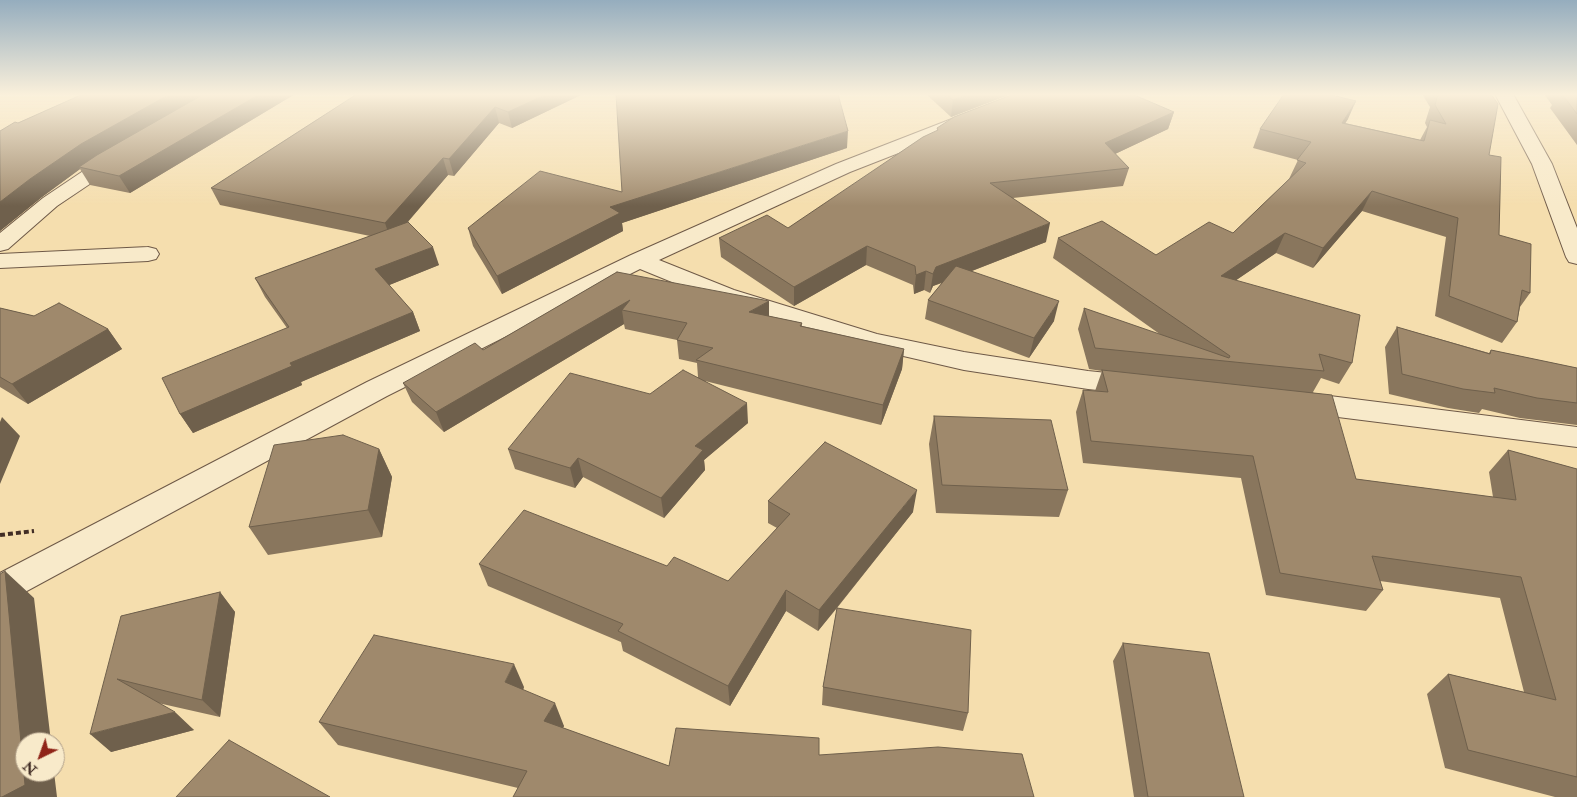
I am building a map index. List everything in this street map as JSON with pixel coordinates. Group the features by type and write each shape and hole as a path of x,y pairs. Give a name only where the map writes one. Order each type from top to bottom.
{"street":[{"path":"0,589 377,388 639,260 843,168 935,131"},
{"path":"1524,131 1542,164 1577,257"},
{"path":"0,244 50,202 99,167 132,148"},
{"path":"0,262 148,254"},
{"path":"639,260 725,295 873,341 964,361 1088,380 1163,387"},
{"path":"1276,400 1577,437"}],"building":[{"path":"0,131 104,131 81,144 0,202"},
{"path":"139,131 196,131 119,176 79,167"},
{"path":"299,131 474,131 449,159 443,158 385,223 211,188"},
{"path":"618,131 847,131 610,207 620,213 497,276 468,228 540,171 622,192"},
{"path":"935,131 1131,131 1105,143 1129,168 990,183 1050,223 936,267 933,274 926,271 916,275 915,266 867,246 794,287 719,238 767,215 788,228 923,137"},
{"path":"1269,131 1379,131 1424,141 1427,131 1493,131 1489,155 1501,157 1499,235 1531,244 1530,293 1522,290 1517,322 1449,296 1458,218 1372,191 1323,248 1285,233 1221,276 1360,315 1352,363 1319,354 1324,371 1095,348 1084,308 1229,358 1230,356 1058,238 1102,221 1156,255 1209,222 1233,233 1306,163 1297,160 1311,142"},
{"path":"408,222 433,247 375,269 413,312 290,363 292,366 180,414 162,378 289,327 255,278"},
{"path":"956,266 1059,301 1034,338 928,300"},
{"path":"617,272 769,301 749,312 802,323 800,326 904,349 883,405 696,360 713,348 677,340 687,323 622,310 630,300 436,412 403,383 475,343 483,350"},
{"path":"59,303 108,329 12,384 0,377 0,308 34,316"},
{"path":"1397,327 1490,354 1491,350 1577,368 1577,403 1537,398 1494,388 1495,393 1463,389 1402,374"},
{"path":"683,370 747,403 695,446 703,450 661,498 578,458 570,468 508,449 570,373 650,394"},
{"path":"1102,370 1332,395 1356,479 1516,500 1508,450 1577,469 1577,777 1468,750 1448,674 1556,700 1521,577 1372,556 1383,590 1280,573 1253,456 1091,441 1083,390 1108,392"},
{"path":"934,416 1051,420 1068,490 942,485"},
{"path":"343,435 379,449 368,510 249,527 274,445"},
{"path":"825,442 917,490 819,610 786,590 728,686 618,631 623,624 479,564 524,510 667,566 674,557 728,581 790,514 768,501"},
{"path":"5,571 20,732 15,732 15,782 25,782 25,785 2,797 0,797 0,574"},
{"path":"220,592 202,700 117,679 175,712 90,734 121,616"},
{"path":"837,608 971,630 968,713 823,687"},
{"path":"374,635 514,664 505,682 555,703 544,721 669,766 676,728 819,738 819,755 938,747 1022,754 1034,797 513,797 527,771 319,722"},
{"path":"1123,643 1209,653 1244,797 1148,797"},
{"path":"229,740 330,797 176,797"}]}
